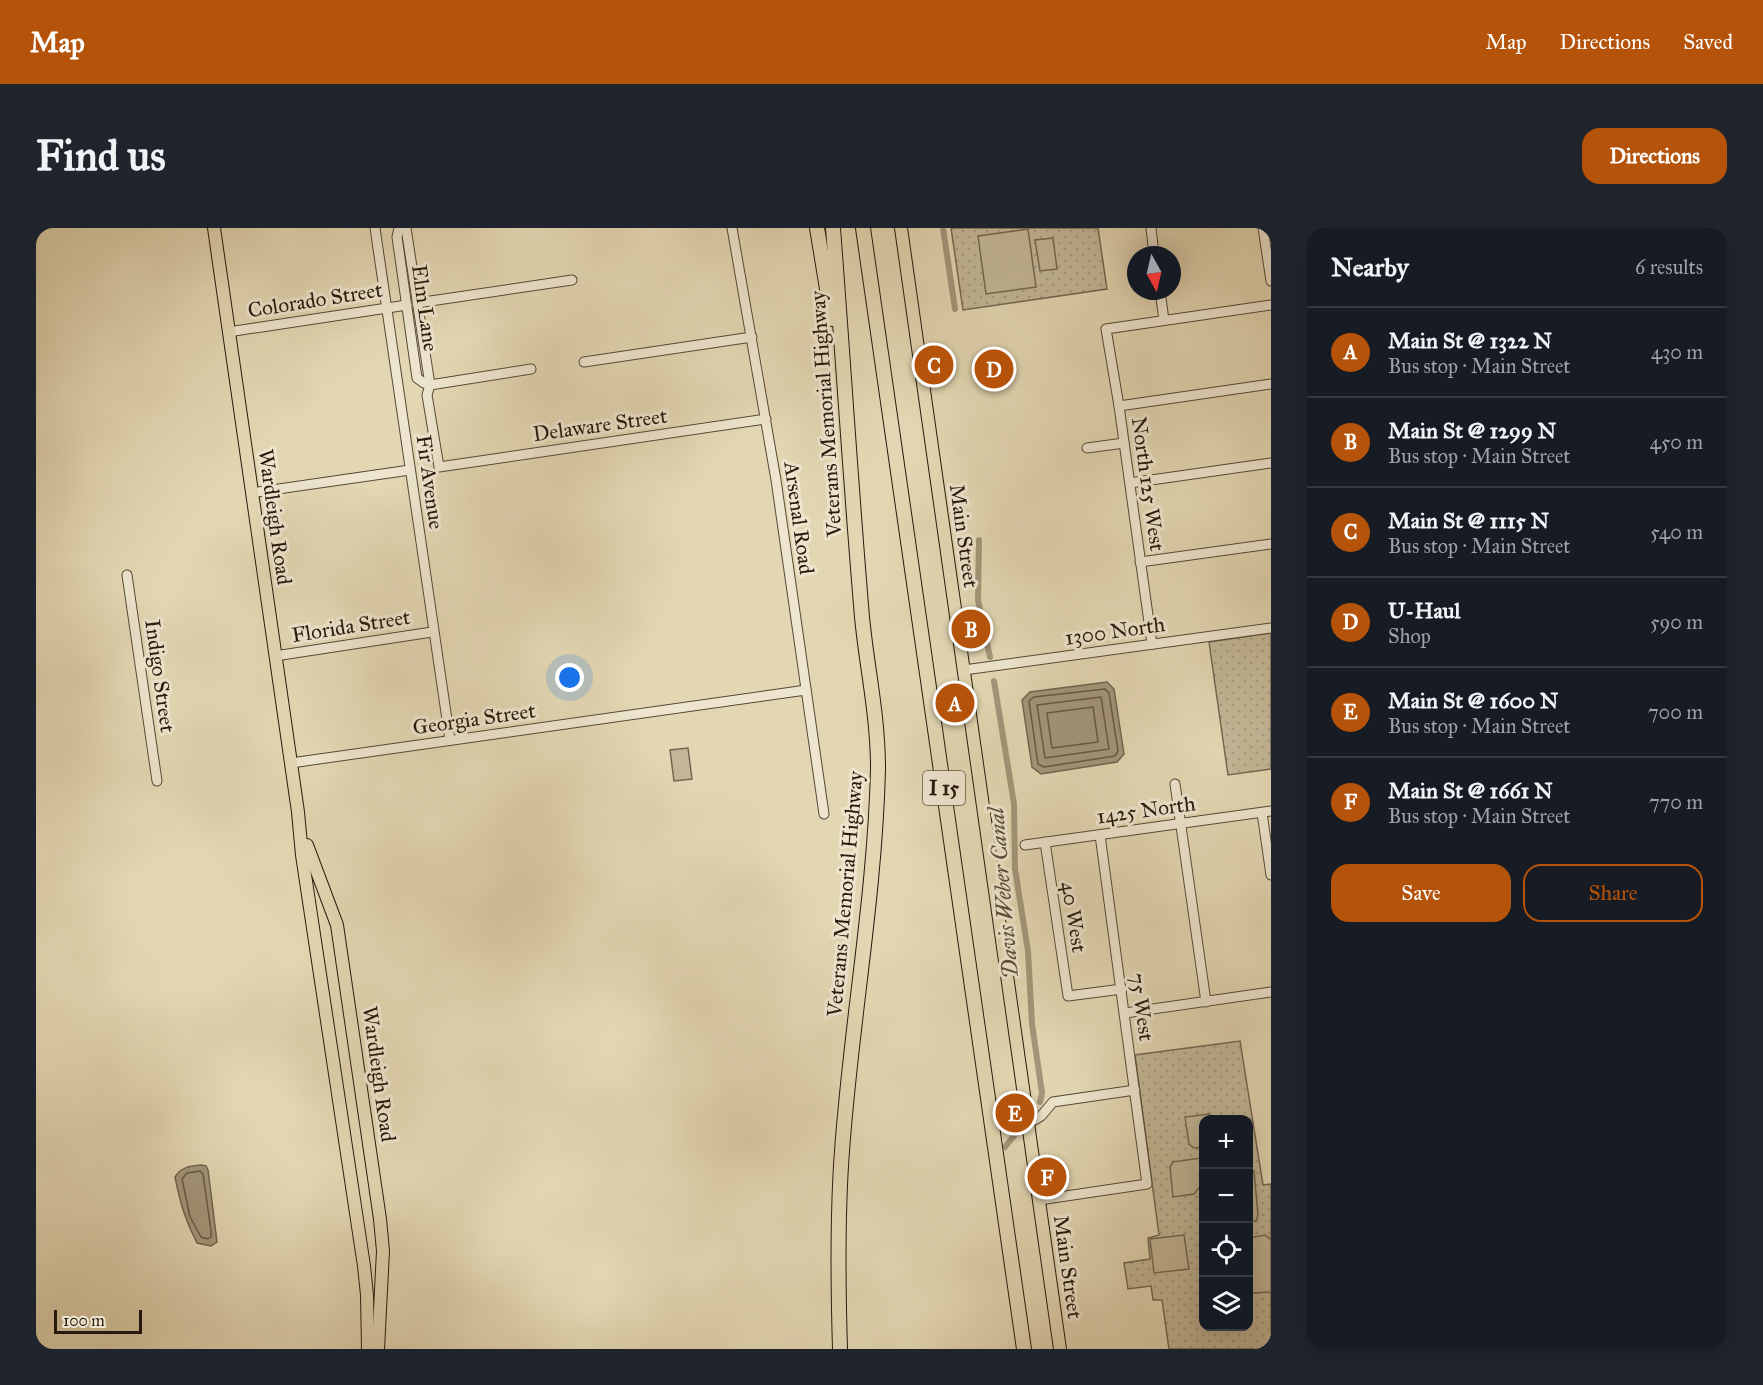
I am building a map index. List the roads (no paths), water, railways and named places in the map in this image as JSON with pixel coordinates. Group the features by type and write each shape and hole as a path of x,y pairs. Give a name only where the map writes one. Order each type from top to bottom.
{"highway":[{"path":"817,228 847,428"},
{"name":"Veterans Memorial Highway","path":"833,228 863,621 877,720 878,766 876,825 842,1151 838,1232 840,1349"},
{"name":"I 15","path":"863,228 1024,1349"}],"main road":[{"name":"Wardleigh Road","path":"214,228 298,812 302,855 364,1266 368,1349"},
{"name":"Main Street","path":"901,228 1060,1349"},
{"name":"Wardleigh Road","path":"298,812 311,859 333,912 338,932 382,1236 378,1349"}],"street":[{"name":"Fir Avenue","path":"375,228 432,632 450,740"},
{"name":"Elm Lane","path":"399,228 397,237 417,378 430,385"},
{"name":"Elm Lane","path":"406,228 430,385 427,395 439,467"},
{"name":"Arsenal Road","path":"732,228 778,489 824,814"},
{"path":"1150,228 1153,246"},
{"path":"1263,228 1271,281"},
{"path":"417,303 572,280"},
{"path":"1161,300 1164,320 1271,305"},
{"name":"Colorado Street","path":"228,332 407,305"},
{"name":"North 125 West","path":"1152,644 1106,328 1164,320"},
{"path":"584,362 752,337"},
{"path":"430,385 531,369"},
{"path":"1119,406 1271,384"},
{"name":"Delaware Street","path":"439,467 766,419"},
{"path":"1087,448 1124,443"},
{"path":"1130,483 1271,463"},
{"path":"251,493 410,470"},
{"path":"1140,562 1271,544"},
{"name":"Indigo Street","path":"127,575 157,781"},
{"name":"1300 North","path":"964,670 1271,628"},
{"name":"Florida Street","path":"275,656 432,632"},
{"name":"Georgia Street","path":"291,763 806,690"},
{"path":"1175,784 1206,1002"},
{"path":"1267,812 1271,875"},
{"name":"1425 North","path":"1025,845 1267,812"},
{"name":"75 West","path":"1039,1200 1147,1184 1100,835"},
{"name":"40 West","path":"1045,842 1068,996 1122,988"},
{"path":"1125,1013 1271,992"},
{"path":"1028,1124 1041,1116 1053,1102 1135,1090"}],"water":[{"path":"1107,682 1114,689 1124,754 1117,762 1041,774 1032,767 1022,700 1030,692"},
{"path":"206,1166 208,1170 217,1242 211,1246 197,1243 183,1211 175,1177 183,1169"}],"waterway":[{"name":"Davis Weber Canal","path":"943,228 955,309"},
{"name":"Davis Weber Canal","path":"979,540 978,600 990,657"},
{"name":"Davis Weber Canal","path":"994,681 1014,804 1015,869 1028,951 1032,1024 1042,1093 1040,1102"},
{"path":"1005,1147 1016,1133"}],"place":[{"name":"Main St @ 1115 N","path":"934,365"},
{"name":"U-Haul","path":"994,369"},
{"name":"Main St @ 1299 N","path":"971,629"},
{"name":"Main St @ 1322 N","path":"955,703"},
{"name":"Main St @ 1600 N","path":"1015,1113"},
{"name":"Main St @ 1661 N","path":"1047,1177"}]}
